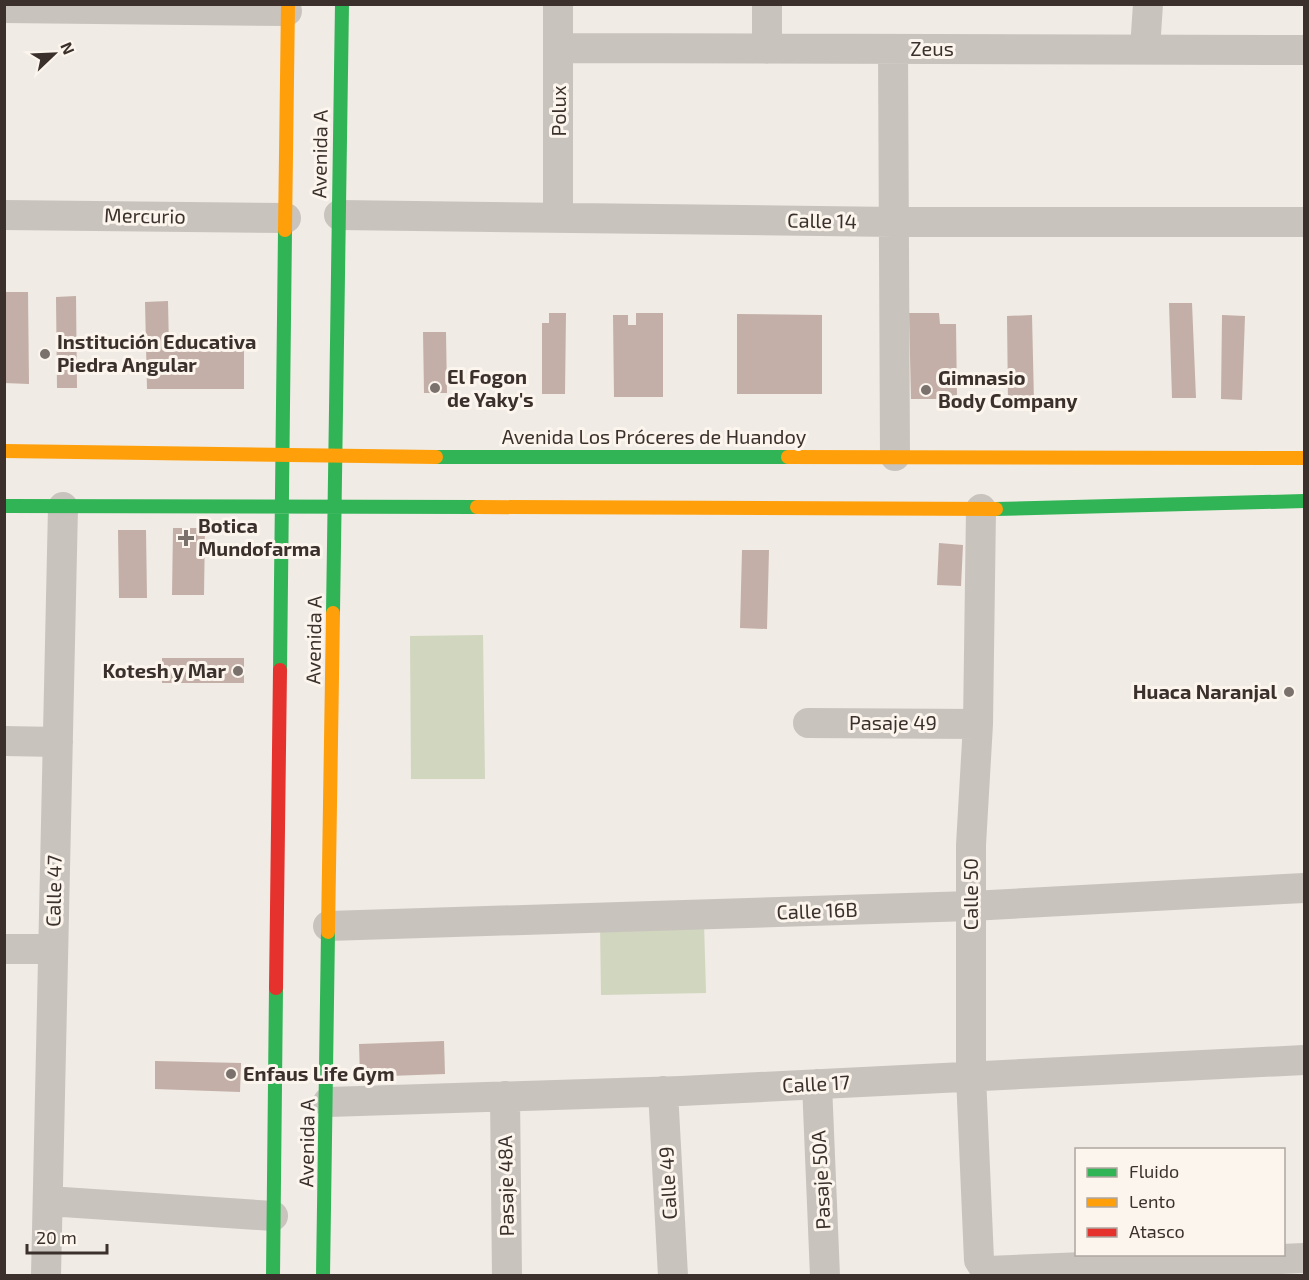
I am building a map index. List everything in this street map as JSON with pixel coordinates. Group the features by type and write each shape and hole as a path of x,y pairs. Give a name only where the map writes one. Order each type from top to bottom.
{"main road":[{"name":"Avenida A","path":"323,1275 328,1102 328,926 342,4"},
{"name":"Avenida A","path":"273,1275 288,8"},
{"name":"Avenida Los Próceres de Huandoy","path":"4,451 284,453 334,457 1305,458"},
{"path":"4,506 981,509 1305,501"}],"street":[{"name":"Polux","path":"558,4 558,218"},
{"path":"767,4 767,49"},
{"path":"1145,49 1148,4"},
{"path":"4,8 69,6 288,8"},
{"name":"Zeus","path":"559,48 1305,50"},
{"path":"893,49 895,456"},
{"name":"Mercurio","path":"4,215 286,218"},
{"name":"Calle 14","path":"339,215 894,222 1305,222"},
{"name":"Calle 47","path":"46,1275 63,507"},
{"name":"Calle 50","path":"981,509 978,724 971,845 971,1076 979,1260 988,1273"},
{"name":"Pasaje 49","path":"808,723 978,724"},
{"path":"4,741 58,742"},
{"name":"Calle 16B","path":"328,926 971,906 1305,888"},
{"path":"4,948 53,949"},
{"name":"Calle 17","path":"328,1102 663,1091 1305,1060"},
{"name":"Pasaje 50A","path":"817,1084 825,1275"},
{"name":"Calle 49","path":"663,1091 673,1275"},
{"name":"Pasaje 48A","path":"505,1096 507,1275"},
{"path":"48,1202 273,1216"},
{"path":"988,1273 1302,1264"}],"green space":[{"path":"483,635 485,779 411,779 410,636"},
{"path":"704,923 706,993 601,995 600,925"}],"building":[{"path":"4,292 28,292 29,384 4,383"},
{"path":"76,296 77,388 57,388 56,297"},
{"path":"168,301 169,348 244,349 244,389 147,389 145,302"},
{"path":"1169,303 1192,303 1196,398 1172,398"},
{"path":"549,313 566,313 565,394 542,394 542,323 549,323"},
{"path":"636,313 663,313 663,397 614,397 613,315 628,315 628,325 636,325"},
{"path":"909,313 939,313 940,324 956,324 957,399 911,399"},
{"path":"737,314 822,315 822,394 737,394"},
{"path":"1032,315 1034,402 1008,402 1007,316"},
{"path":"1222,315 1245,316 1242,400 1221,399"},
{"path":"423,332 446,332 447,393 424,393"},
{"path":"173,528 205,528 204,595 172,595"},
{"path":"118,530 146,530 147,598 119,598"},
{"path":"939,543 963,545 961,586 937,585"},
{"path":"742,550 769,550 767,629 740,628"},
{"path":"162,658 244,658 244,683 162,683"},
{"path":"444,1041 445,1074 360,1077 359,1044"},
{"path":"155,1061 241,1063 240,1092 155,1089"}],"traffic: fast":[{"path":"333,613 342,4"},
{"path":"280,670 285,230"},
{"path":"436,457 788,457"},
{"path":"996,509 1304,501"},
{"path":"4,506 477,507"},
{"path":"323,1276 328,932"},
{"path":"273,1276 276,988"}],"traffic: slow":[{"path":"285,230 288,4"},
{"path":"4,451 436,457"},
{"path":"788,457 1304,458"},
{"path":"477,507 996,509"},
{"path":"328,932 333,613"}],"traffic: jam":[{"path":"276,988 280,670"}],"place":[{"name":"Institución Educativa Piedra Angular","path":"45,354"},
{"name":"El Fogon de Yaky's","path":"435,388"},
{"name":"Gimnasio Body Company","path":"926,390"},
{"name":"Botica Mundofarma","path":"186,538"},
{"name":"Kotesh y Mar","path":"238,671"},
{"name":"Huaca Naranjal","path":"1289,692"},
{"name":"Enfaus Life Gym","path":"231,1074"}]}
